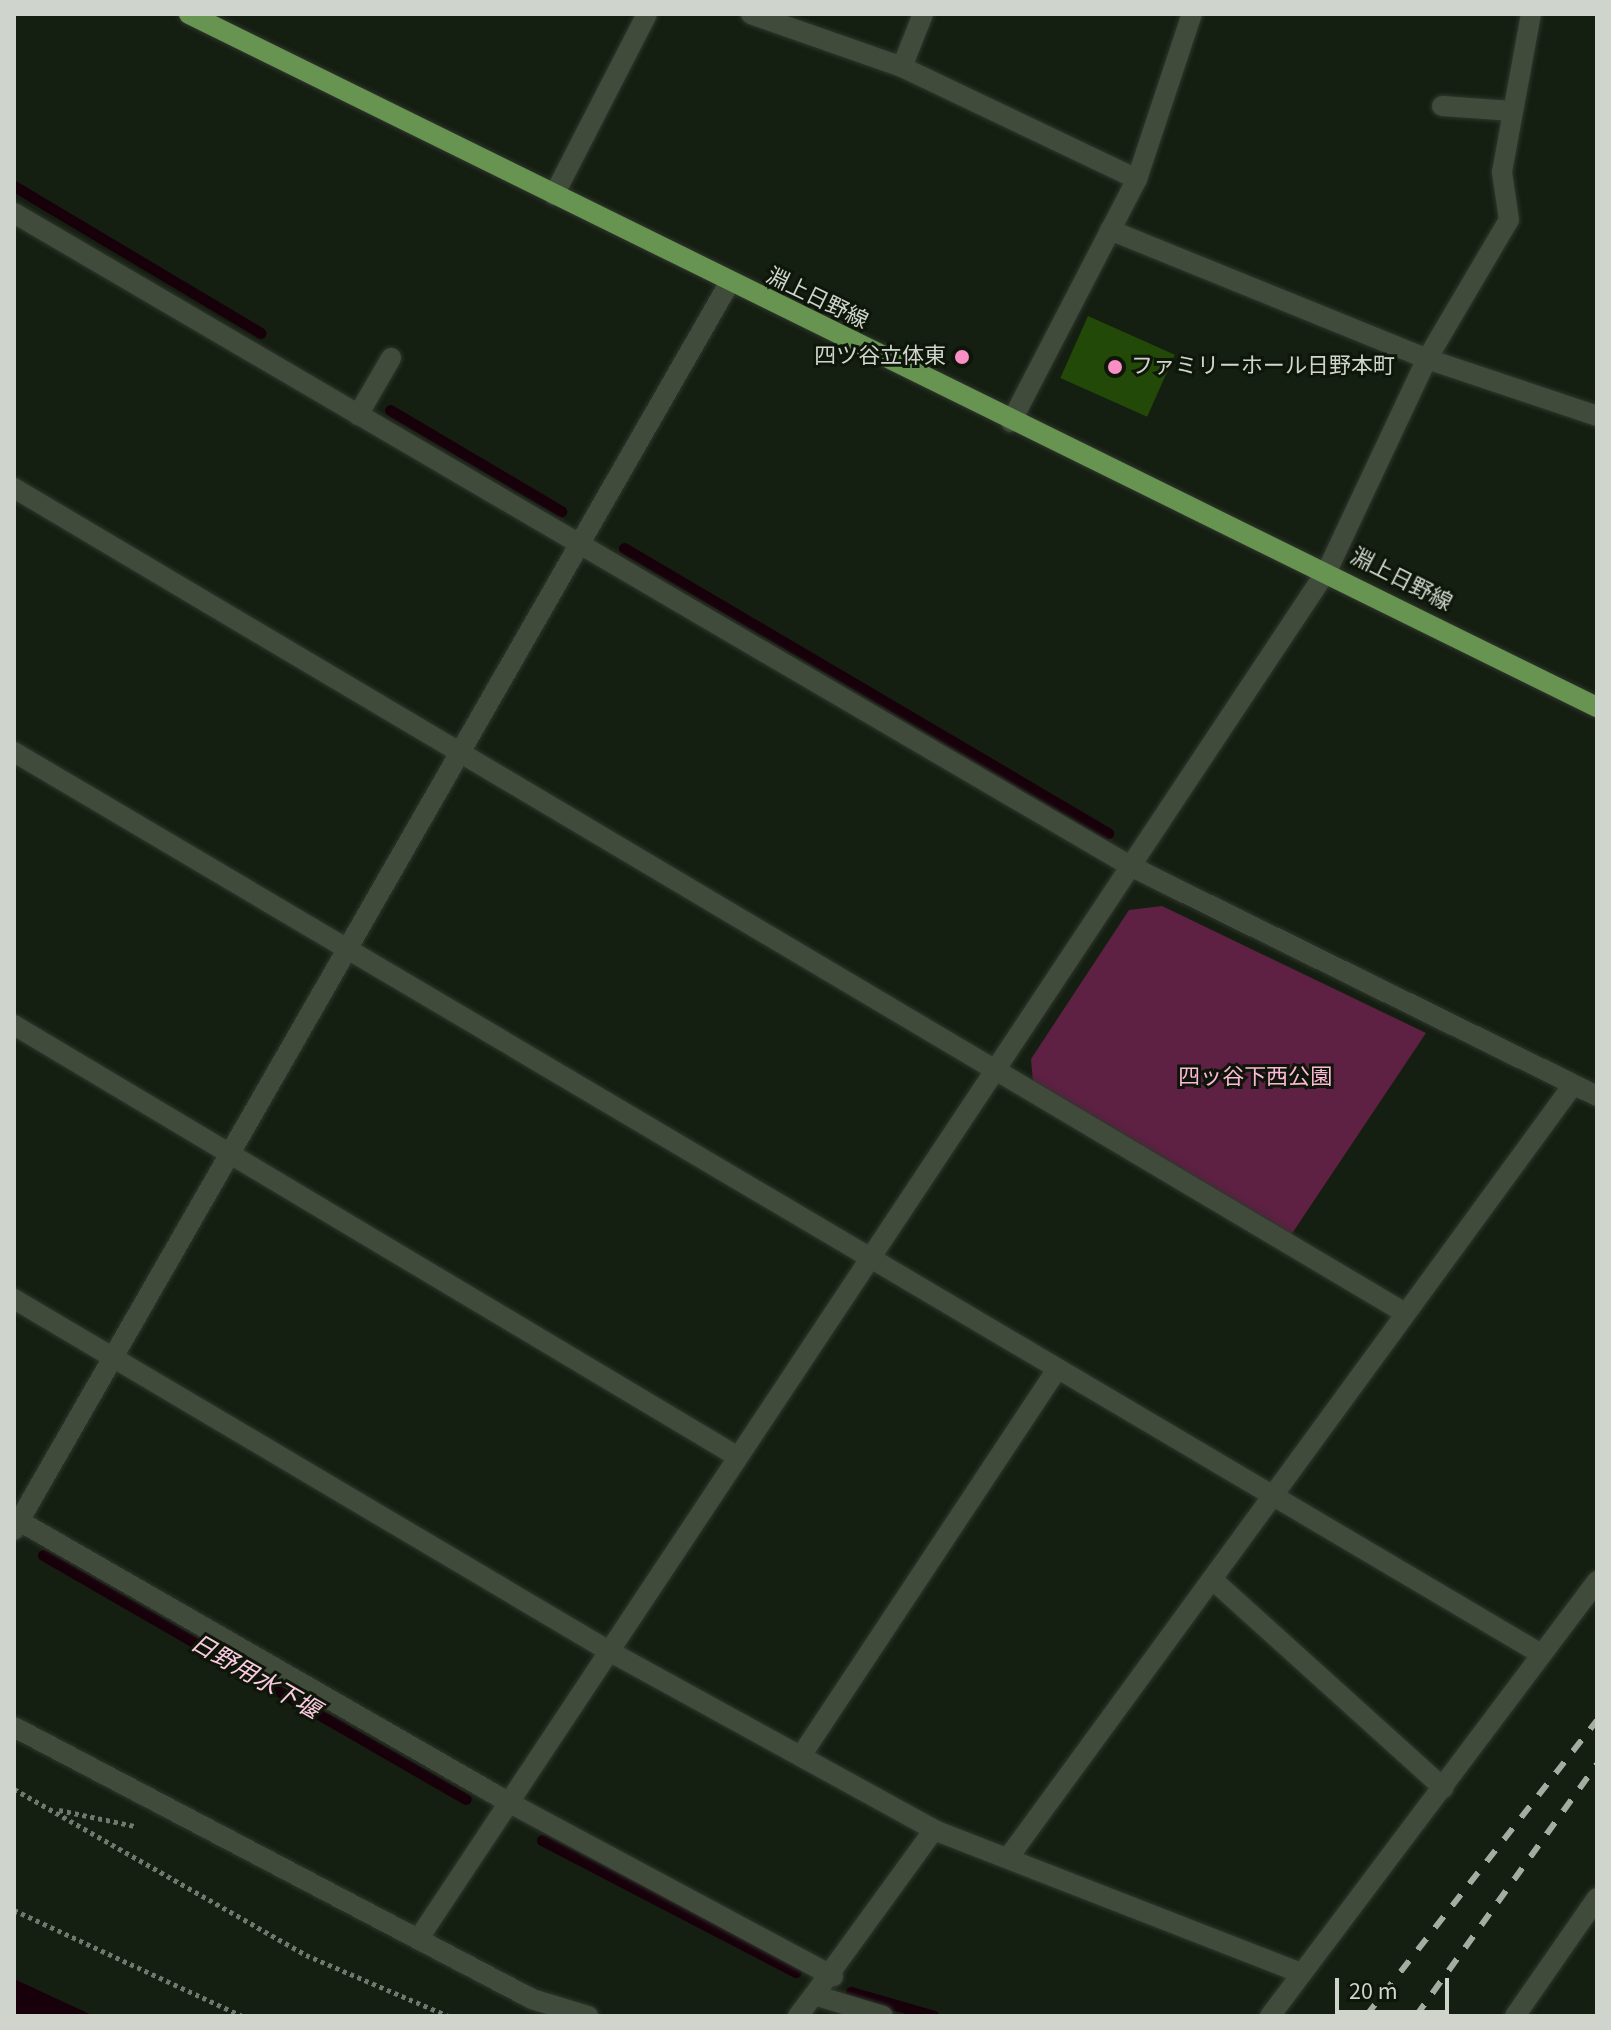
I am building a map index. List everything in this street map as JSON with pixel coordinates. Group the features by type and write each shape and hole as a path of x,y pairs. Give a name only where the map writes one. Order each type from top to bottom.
{"main road":[{"name":"淵上日野線","path":"189,14 1011,422 1328,569 1597,707"}],"street":[{"path":"554,195 647,14"},
{"path":"751,14 902,67 1137,179"},
{"path":"902,67 923,14"},
{"path":"1011,422 1137,179 1192,14"},
{"path":"419,1938 1328,569 1427,359 1509,220 1502,172 1531,14"},
{"path":"1442,106 1511,111"},
{"path":"14,213 1130,866 1597,1096"},
{"path":"1110,230 1427,359 1597,416"},
{"path":"730,282 16,1523 508,1802 833,1976"},
{"path":"358,415 391,358"},
{"path":"14,488 1405,1313"},
{"path":"14,752 1541,1654"},
{"path":"14,1025 738,1457"},
{"path":"1008,1858 1573,1085"},
{"path":"14,1299 609,1651 934,1830 1301,1973"},
{"path":"801,1756 1057,1369"},
{"path":"1212,1579 1443,1788"},
{"path":"1270,2016 1597,1581"},
{"path":"14,1727 532,1999 588,2016"},
{"path":"798,2016 833,1976 934,1830"},
{"path":"1515,2016 1597,1898"},
{"path":"814,1995 883,2016"}],"path":[{"path":"14,1789 306,1955 448,2016"},
{"path":"14,1910 242,2016"}],"green space":[{"name":"四ッ谷下西公園","path":"1162,906 1426,1033 1291,1235 1033,1083 1031,1059 1129,910"}],"shaded area":[{"path":"14,1979 94,2016 14,2016"}],"building":[{"path":"1088,316 1175,355 1147,417 1060,378"}],"waterway":[{"path":"14,186 261,333"},
{"path":"390,410 561,511"},
{"path":"624,548 1108,833"},
{"name":"日野用水下堰","path":"43,1555 466,1799"},
{"name":"日野用水下堰","path":"542,1840 796,1972"},
{"name":"日野用水下堰","path":"851,1992 934,2016"}],"railway":[{"path":"1366,2016 1597,1720"},
{"path":"1416,2016 1597,1764"}],"place":[{"name":"四ツ谷立体東","path":"962,357"},
{"name":"ファミリーホール日野本町","path":"1115,367"}]}
